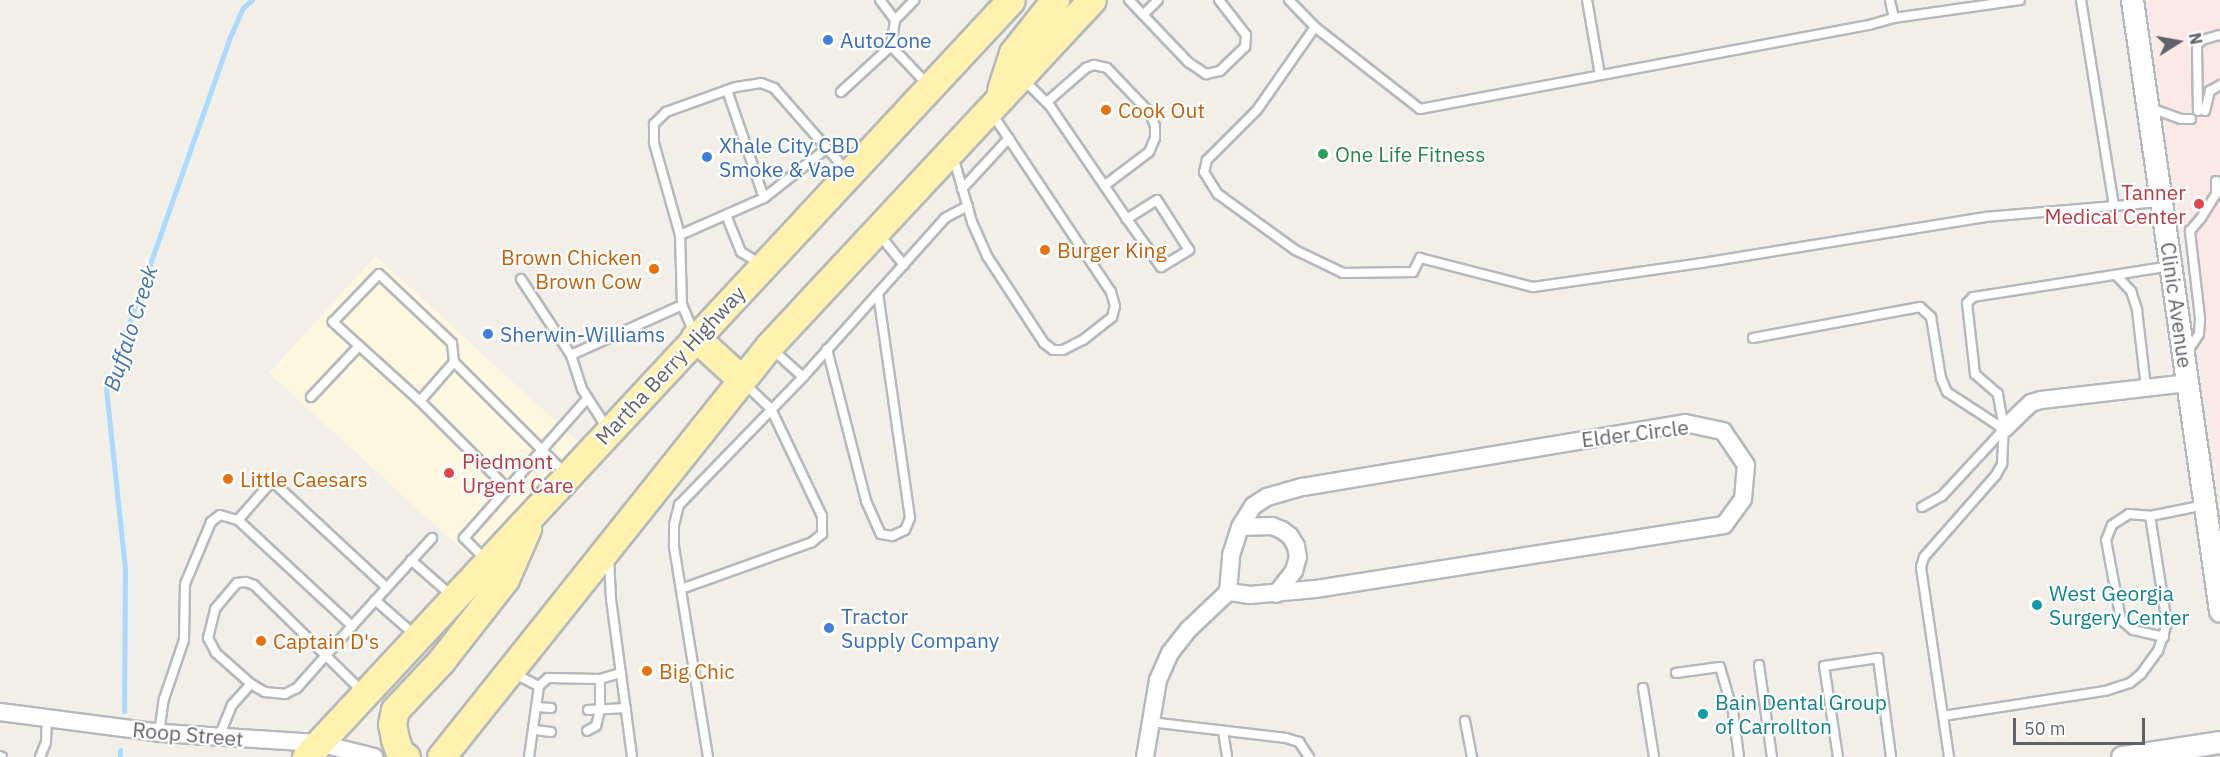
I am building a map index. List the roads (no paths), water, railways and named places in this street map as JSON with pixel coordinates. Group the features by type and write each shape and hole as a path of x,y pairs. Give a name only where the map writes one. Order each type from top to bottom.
{"main road":[{"path":"993,104 1013,53 1055,0"},
{"path":"441,757 769,346 1092,0"},
{"name":"Martha Berry Highway","path":"320,752 365,693 930,86 1003,3"},
{"path":"695,337 741,379"},
{"path":"406,757 400,753 395,739 392,724 395,710 441,661 505,579 536,508"}],"street":[{"name":"Clinic Avenue","path":"2132,0 2220,611"},
{"path":"2004,429 2031,403 2040,400 2188,383"},
{"name":"Elder Circle","path":"1685,423 1723,430 1746,465 1743,499 1724,525 1276,594 1250,595 1227,592 1231,555 1240,527 1253,506 1267,497 1304,487 1685,423"},
{"path":"1240,527 1272,526 1290,536 1298,557 1294,571 1276,594"},
{"path":"1145,757 1158,680 1170,653 1189,629 1227,592"},
{"name":"Roop Street","path":"0,712 159,733 219,737 320,752 374,757"},
{"path":"2122,757 2220,742"}],"lane":[{"path":"880,0 896,20"},
{"path":"841,92 891,46 896,20 914,0"},
{"path":"1129,0 1188,62 1206,74 1220,70 1245,47 1246,35 1219,0"},
{"path":"1143,15 1158,0"},
{"path":"1289,0 1315,27 1420,109 1894,18 2020,0"},
{"path":"1587,0 1600,75"},
{"path":"1890,0 1894,18"},
{"path":"2081,0 2114,206"},
{"path":"1315,27 1257,110 1207,160 1204,172 1218,194 1295,250 1343,273 1413,272 1420,258 1533,287 1702,263 1986,217 2162,202"},
{"path":"2220,35 2202,40 2197,45 2202,111 2210,91 2220,85"},
{"path":"891,46 930,86"},
{"path":"1047,102 1086,68 1094,66 1107,68 1150,113 1155,126 1155,138 1149,152 1104,186"},
{"path":"1019,76 1047,102 1104,186 1127,219 1161,267 1190,250 1158,200 1127,219"},
{"path":"695,337 682,305 680,235 654,143 654,124 666,112 727,90 761,83 774,88 848,173"},
{"path":"727,90 764,198"},
{"path":"951,150 962,189 987,256 1044,343 1053,350 1063,350 1083,340 1112,317 1115,306 1111,292 1009,138 993,104"},
{"path":"2147,107 2181,119 2191,119"},
{"path":"962,189 1009,138"},
{"path":"680,235 764,198 827,148"},
{"path":"2185,356 2199,334 2190,231 2216,194 2216,181"},
{"path":"708,757 674,546 674,525 679,505 803,377 945,218 968,206"},
{"path":"726,215 741,252 762,265"},
{"path":"876,230 904,265"},
{"path":"1949,757 1922,567 1924,557 1996,476 2002,464 2004,429 1998,394 1976,374 1967,303 1973,297 2172,266"},
{"path":"508,489 420,401 333,322 378,274 452,344 454,362 543,448 567,475"},
{"path":"2117,276 2131,291 2137,310 2146,388"},
{"path":"521,279 571,355 587,399 609,431"},
{"path":"827,349 866,501 881,534 892,536 905,530 910,518 878,294"},
{"path":"571,355 682,305"},
{"path":"1753,338 1920,307 1931,317 1941,378 1947,392 2004,429"},
{"path":"311,397 359,346"},
{"path":"769,346 803,377"},
{"path":"420,401 454,362"},
{"path":"681,589 812,542 822,534 822,516 771,410 741,379"},
{"path":"487,561 464,538 587,399"},
{"path":"1922,507 1942,496 2004,429"},
{"path":"238,520 272,482 386,587"},
{"path":"2164,637 2133,630 2121,620 2106,546 2109,531 2119,520 2129,514 2150,516 2205,505"},
{"path":"159,733 164,699 184,640 185,584 211,522 220,515 238,520 352,626"},
{"path":"1943,716 2120,687 2141,674 2164,637 2167,614 2150,516"},
{"path":"365,693 351,682 328,655 254,585 246,582 237,583 215,609 208,638 216,653 251,684 265,692 285,694 309,677 328,655 352,626 386,587 432,537"},
{"path":"608,547 611,599 633,757"},
{"path":"411,560 454,597"},
{"path":"375,600 417,637"},
{"path":"1838,757 1824,666 1878,658 1891,757"},
{"path":"1759,665 1772,757"},
{"path":"1676,673 1720,667 1733,712 1739,757"},
{"path":"510,671 539,686"},
{"path":"529,757 535,730 539,686 548,678 600,679 621,673"},
{"path":"587,731 596,726 600,710 600,679"},
{"path":"219,737 232,705 251,684"},
{"path":"1643,688 1654,757"},
{"path":"537,707 551,708"},
{"path":"588,710 626,708"},
{"path":"40,757 46,742 47,719"},
{"path":"1465,721 1472,757"},
{"path":"1150,722 1286,738 1299,742 1309,757"},
{"path":"535,730 551,732"},
{"path":"1223,731 1227,757"}],"waterway":[{"name":"Buffalo Creek","path":"124,711 125,569 106,389 229,39 243,8 252,0"},
{"name":"Buffalo Creek","path":"120,750 120,757"}],"place":[{"name":"AutoZone","path":"828,40"},
{"name":"Cook Out","path":"1106,110"},
{"name":"One Life Fitness","path":"1323,154"},
{"name":"Xhale City CBD Smoke & Vape","path":"707,157"},
{"name":"Tanner Medical Center","path":"2199,204"},
{"name":"Burger King","path":"1045,250"},
{"name":"Brown Chicken Brown Cow","path":"654,269"},
{"name":"Sherwin-Williams","path":"488,334"},
{"name":"Piedmont Urgent Care","path":"449,473"},
{"name":"Little Caesars","path":"228,479"},
{"name":"West Georgia Surgery Center","path":"2037,605"},
{"name":"Tractor Supply Company","path":"829,628"},
{"name":"Captain D's","path":"261,641"},
{"name":"Big Chic","path":"647,671"},
{"name":"Bain Dental Group of Carrollton","path":"1703,714"}]}
